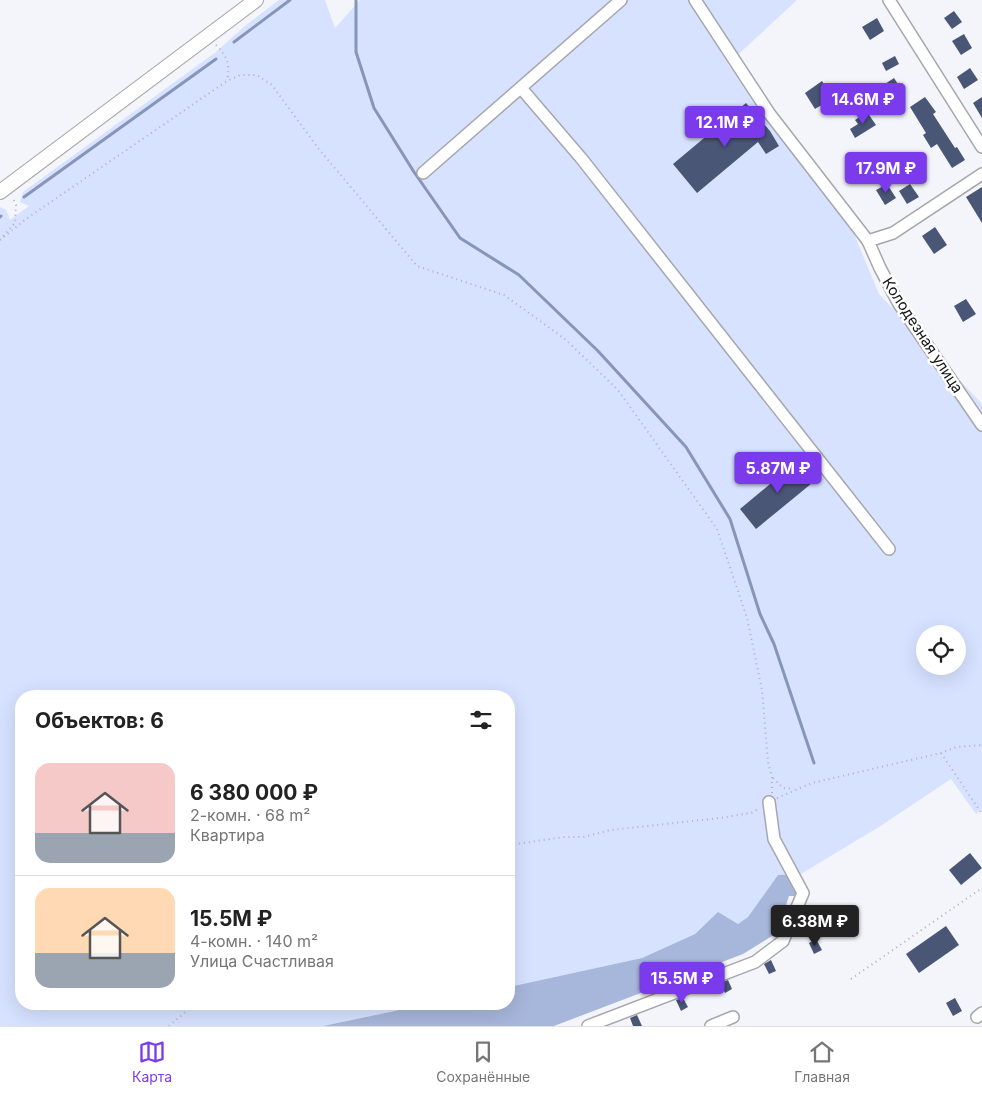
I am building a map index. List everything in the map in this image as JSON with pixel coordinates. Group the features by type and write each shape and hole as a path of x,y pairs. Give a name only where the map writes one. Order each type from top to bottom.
{"street":[{"path":"2,190 256,0"},
{"path":"423,173 621,0"},
{"name":"Колодезная улица","path":"695,0 769,113 868,241 899,304 982,425"},
{"path":"889,0 982,147"},
{"path":"521,88 581,158 890,549"},
{"path":"868,241 893,233 982,174"},
{"path":"588,1026 610,1023 755,962 783,941 803,893 774,839 769,802"},
{"path":"711,1026 733,1017"}],"path":[{"path":"207,37 222,52 230,66 227,81"},
{"path":"0,240 26,219 227,81 240,75 257,75 272,85 318,148 416,266 504,295 565,339 618,390 717,529 747,618 762,690 768,762 772,777 772,797 769,802"},
{"path":"0,240 15,223 17,215 16,205 2,190"},
{"path":"515,844 564,837 583,837 611,830 751,813 769,802 812,782 941,753 956,747 982,745"},
{"path":"941,753 982,814"},
{"path":"772,777 783,788 796,789"},
{"path":"851,978 982,888"},
{"path":"169,1026 189,1010"}],"shaded area":[{"path":"279,0 325,0 335,28 360,0 797,0 728,64 854,234 879,294 982,404 982,809 976,814 951,779 882,825 801,874 778,875 748,917 738,924 718,913 695,934 642,958 515,986 515,690 15,690 15,1010 399,1010 323,1026 0,1026 0,207 6,210 10,220 29,206 20,202 23,192 216,52 245,26"},
{"path":"801,874 797,896 789,896 781,920 772,936 743,954 554,1026 323,1026 399,1010 515,1010 515,986 642,958 695,934 718,912 738,924 748,917 778,875"}],"building":[{"path":"954,11 962,22 952,29 944,18"},
{"path":"877,18 884,31 870,40 862,27"},
{"path":"964,34 972,48 961,55 952,41"},
{"path":"895,56 899,64 886,71 882,63"},
{"path":"970,68 978,80 964,89 957,77"},
{"path":"894,78 903,92 889,99 882,86"},
{"path":"822,81 833,98 815,109 805,93"},
{"path":"925,97 936,112 933,114 965,160 952,168 937,144 931,148 923,135 926,133 910,107"},
{"path":"982,97 982,118 973,103"},
{"path":"746,103 770,131 779,146 766,154 758,142 697,193 673,164"},
{"path":"867,112 876,125 855,138 850,129 858,124 855,120"},
{"path":"887,184 896,198 885,205 876,190"},
{"path":"910,184 919,197 907,204 899,191"},
{"path":"982,187 982,223 966,197"},
{"path":"935,227 947,245 934,254 922,236"},
{"path":"966,299 976,314 963,322 954,306"},
{"path":"800,459 817,479 756,529 740,509"},
{"path":"970,853 982,868 961,885 949,870"},
{"path":"946,926 959,945 919,973 906,954"},
{"path":"816,939 822,950 814,954 809,943"},
{"path":"771,960 776,971 769,974 764,964"},
{"path":"728,980 732,989 725,993 720,983"},
{"path":"683,998 688,1007 681,1011 676,1000"},
{"path":"955,998 962,1011 953,1016 946,1003"},
{"path":"637,1015 642,1026 633,1026 630,1018"}],"waterway":[{"path":"234,42 290,0"},
{"path":"356,0 356,52 374,108 414,172 460,238 519,275 598,351 686,447 730,519 760,614 774,644 814,763"},
{"path":"24,197 216,59"}]}
